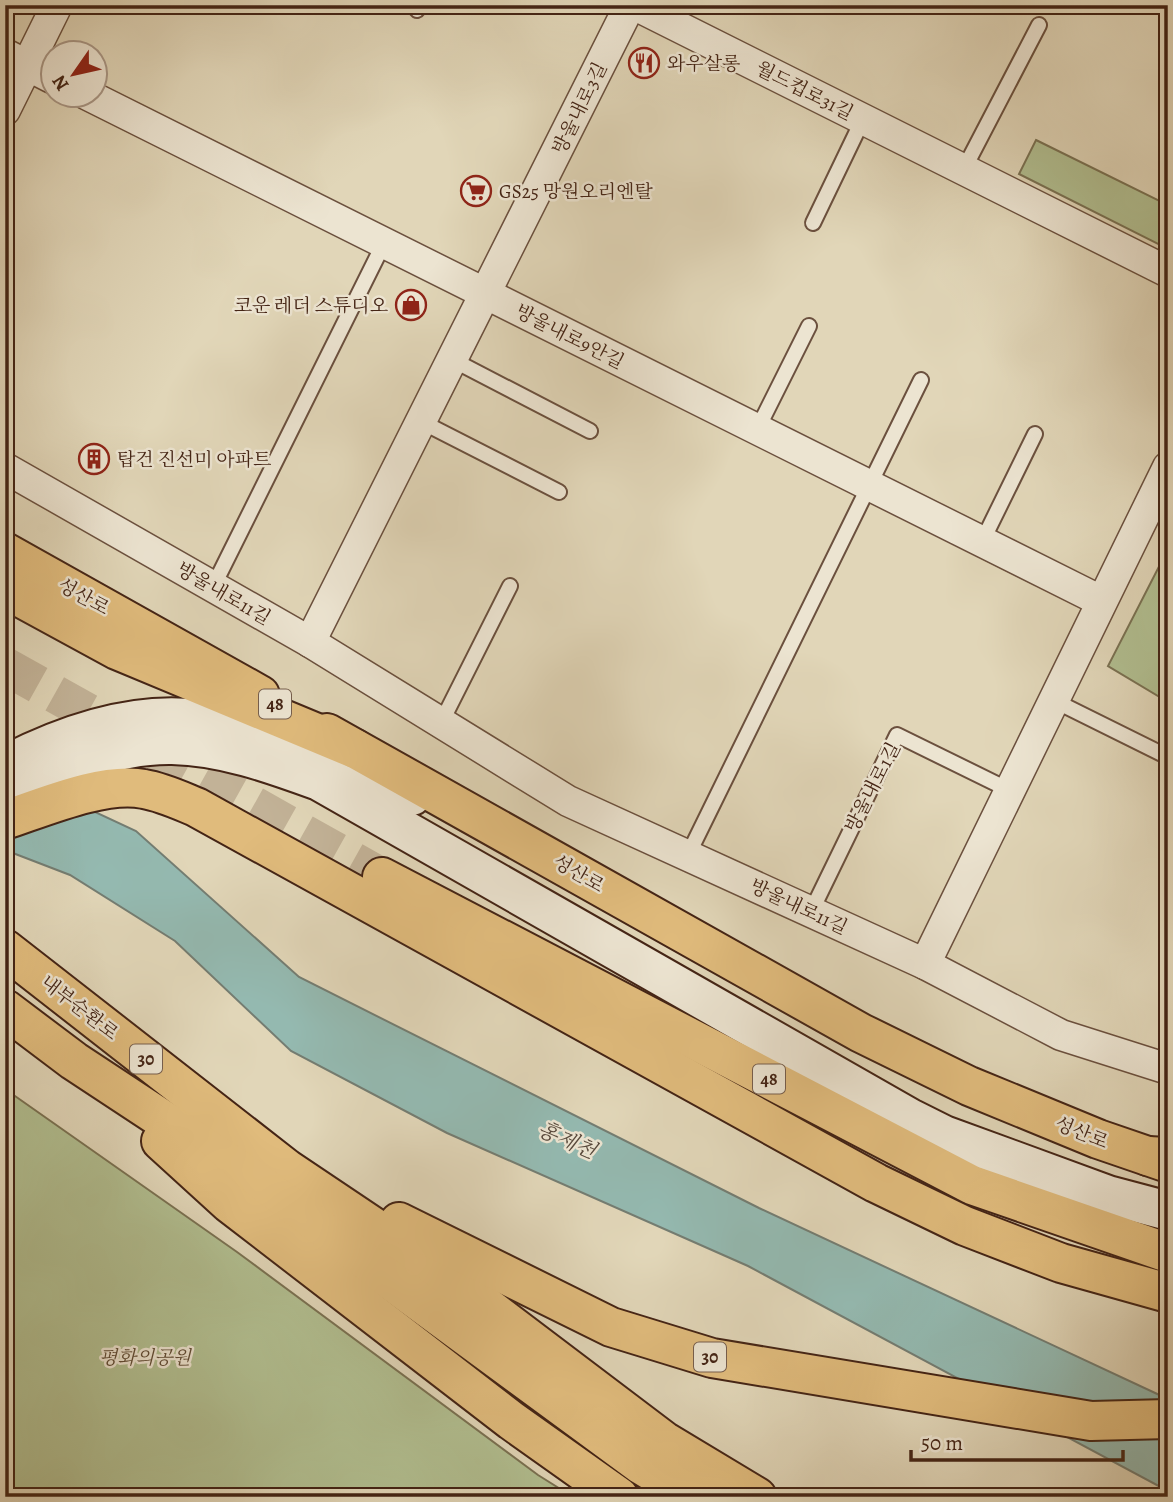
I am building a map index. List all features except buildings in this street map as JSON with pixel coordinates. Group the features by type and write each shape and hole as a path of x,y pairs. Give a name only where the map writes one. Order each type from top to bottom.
{"main road":[{"name":"성산로","path":"5,552 861,1033 970,1086 1098,1139 1161,1159"},
{"path":"5,589 117,650 355,749"},
{"path":"5,765 81,746 134,722 168,718 206,720 278,738 545,854"},
{"path":"5,800 43,778 81,746 130,749 173,745 249,757 319,781 910,1118 944,1135 1108,1195 1168,1211"},
{"path":"5,820 88,794 122,787 143,788 196,807 876,1183 965,1226 1061,1263 1168,1293"},
{"name":"48","path":"382,877 972,1185 1168,1254"},
{"name":"내부순환로","path":"5,949 287,1169"},
{"name":"30","path":"5,1009 74,1061 250,1177 640,1464 694,1497"},
{"path":"74,1061 229,1203 512,1421 619,1497"},
{"path":"287,1169 445,1275 664,1441 757,1497"},
{"name":"30","path":"287,1169 456,1248 611,1327 712,1358 1091,1421 1168,1419"}],"street":[{"path":"5,110 57,5"},
{"name":"월드컵로31길","path":"633,5 1168,272"},
{"name":"방울내로3길","path":"310,642 633,5"},
{"name":"방울내로9안길","path":"108,105 1101,601"},
{"path":"925,964 1168,467"},
{"name":"방울내로11길","path":"5,468 310,642 568,801 925,964 1061,1035 1168,1069"}],"lane":[{"path":"964,169 1040,25"},
{"name":"월드컵로31길","path":"813,223 863,119"},
{"path":"214,587 384,243"},
{"path":"757,429 809,326"},
{"path":"453,360 590,431"},
{"path":"688,855 921,380"},
{"path":"422,422 559,492"},
{"path":"982,542 1035,434"},
{"path":"441,723 510,586"},
{"path":"1053,700 1168,757"},
{"name":"방울내로1길","path":"811,912 897,735 1009,790"}],"green space":[{"path":"1036,140 1168,205 1168,249 1019,174"},
{"path":"1168,549 1168,702 1108,666"},
{"name":"평화의공원","path":"5,1089 237,1252 538,1475 573,1497 5,1497"}],"water":[{"name":"홍제천","path":"5,770 136,831 299,977 759,1208 1168,1399 1168,1491 748,1266 447,1133 291,1051 175,941 70,875 5,850"}],"tunnel":[{"path":"5,666 382,877"}],"place":[{"name":"와우살롱","path":"644,63"},
{"name":"GS25 망원오리엔탈","path":"476,191"},
{"name":"코운 레더 스튜디오","path":"411,305"},
{"name":"탑건 진선미 아파트","path":"94,459"}]}
